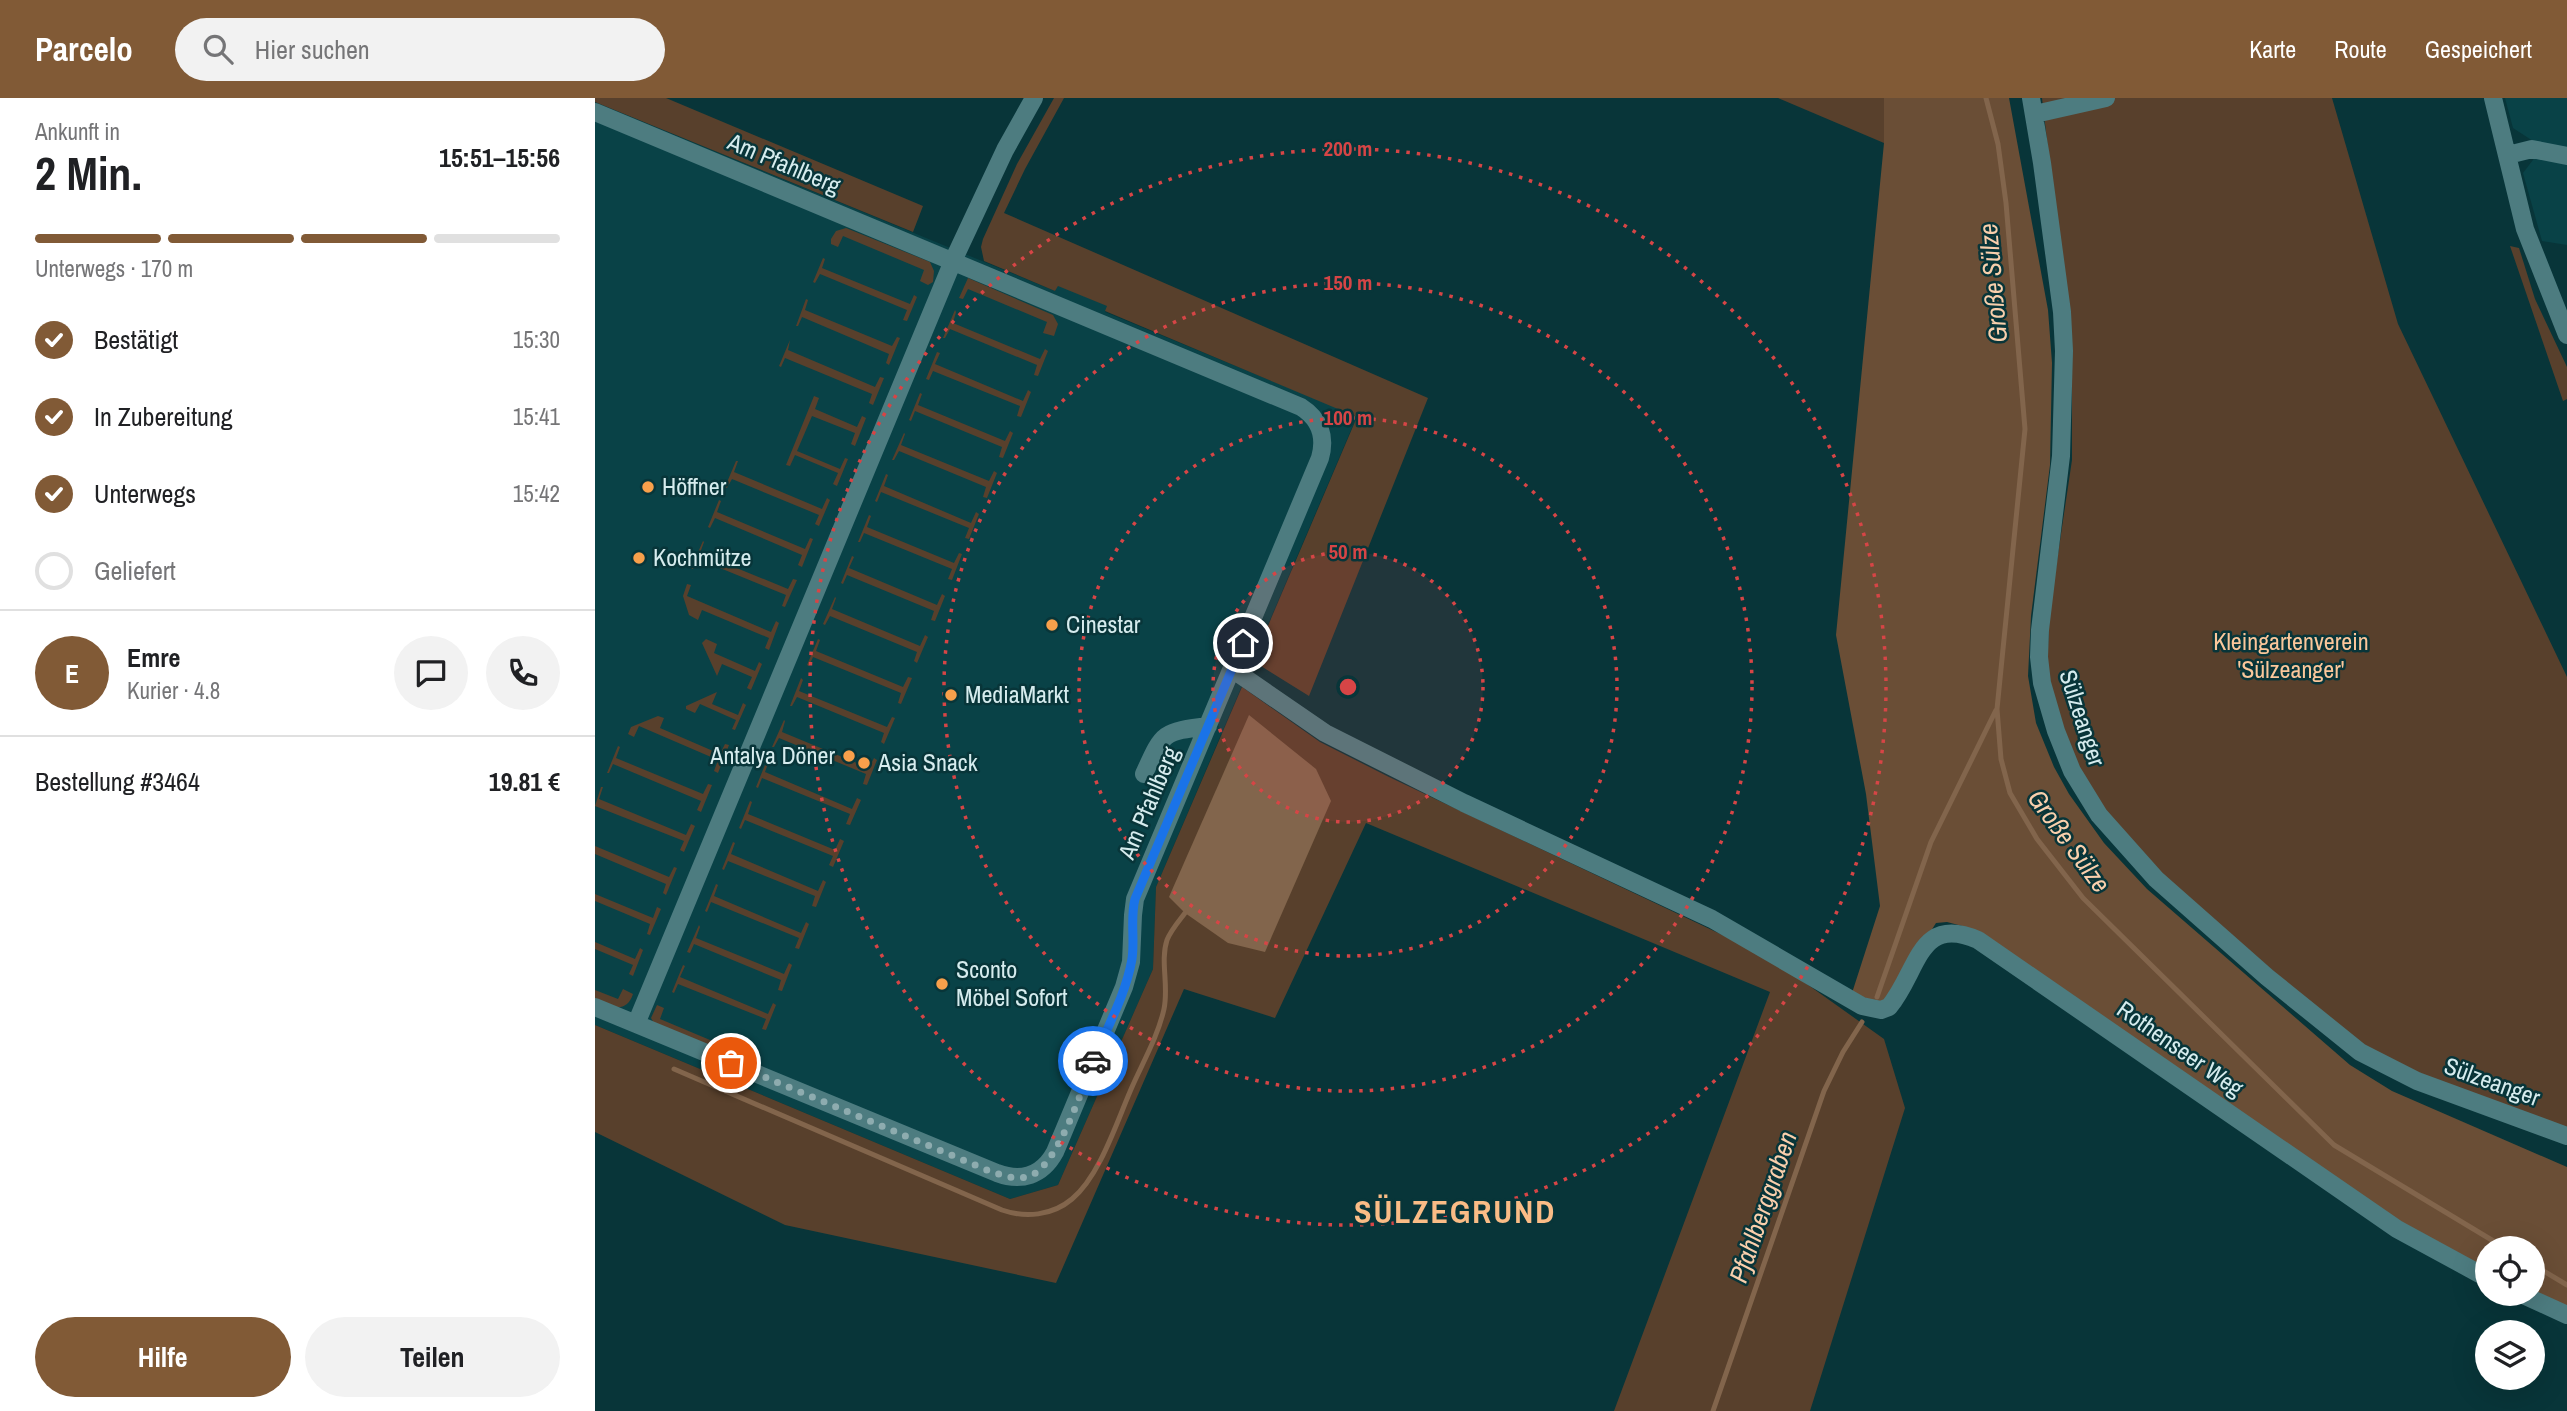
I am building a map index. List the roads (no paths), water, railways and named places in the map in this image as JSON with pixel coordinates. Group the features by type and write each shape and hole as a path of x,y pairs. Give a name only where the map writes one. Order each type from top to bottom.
{"street":[{"path":"636,1024 953,261 1005,150 1034,98"},
{"path":"2033,106 2106,98"},
{"path":"2493,98 2525,229 2567,335"},
{"name":"Sülzeanger","path":"2033,106 2062,313 2064,351 2061,456 2039,657 2049,711 2063,751 2082,792 2117,838 2156,879 2267,977 2360,1052 2417,1081 2567,1136"},
{"name":"Am Pfahlberg","path":"595,112 1290,402 1314,417 1322,433 1320,458 1135,899 1132,962 1124,987 1055,1152 1046,1166 1032,1175 1016,1178 996,1173 595,1007"},
{"path":"2508,155 2532,149 2567,156"},
{"name":"Rothenseer Weg","path":"1232,669 1306,721 1344,743 1464,803 1711,919 1864,1006 1881,1010 1889,1007 1926,946 1938,935 1954,932 1978,940 2397,1230 2475,1272"},
{"path":"1145,774 1163,737 1175,731 1208,726"},
{"path":"2545,1305 2567,1315"}],"waterway":[{"name":"Große Sülze","path":"1986,98 1998,144 2006,203 2025,429 1997,709 2001,759 2010,793 2037,839 2083,898 2334,1145 2485,1236"},
{"name":"Pfahlberggraben","path":"1877,997 1931,842 1996,710"},
{"path":"674,1069 1002,1210 1029,1215 1047,1212 1064,1205 1082,1189 1107,1147 1161,1019 1166,991 1165,948 1167,940 1185,913"},
{"name":"Pfahlberggraben","path":"1713,1411 1824,1091 1843,1052 1862,1022"},
{"name":"Große Sülze","path":"2545,1272 2567,1285"}],"place":[{"name":"Höffner","path":"648,487"},
{"name":"Kochmütze","path":"639,558"},
{"name":"Cinestar","path":"1052,625"},
{"name":"MediaMarkt","path":"951,695"},
{"name":"Antalya Döner","path":"849,756"},
{"name":"Asia Snack","path":"864,763"},
{"name":"Sconto Möbel Sofort","path":"942,984"}],"district":[{"name":"SÜLZEGRUND","path":"1455,1212"}],"park label":[{"name":"Kleingartenverein 'Sülzeanger'","path":"2291,656"}]}
